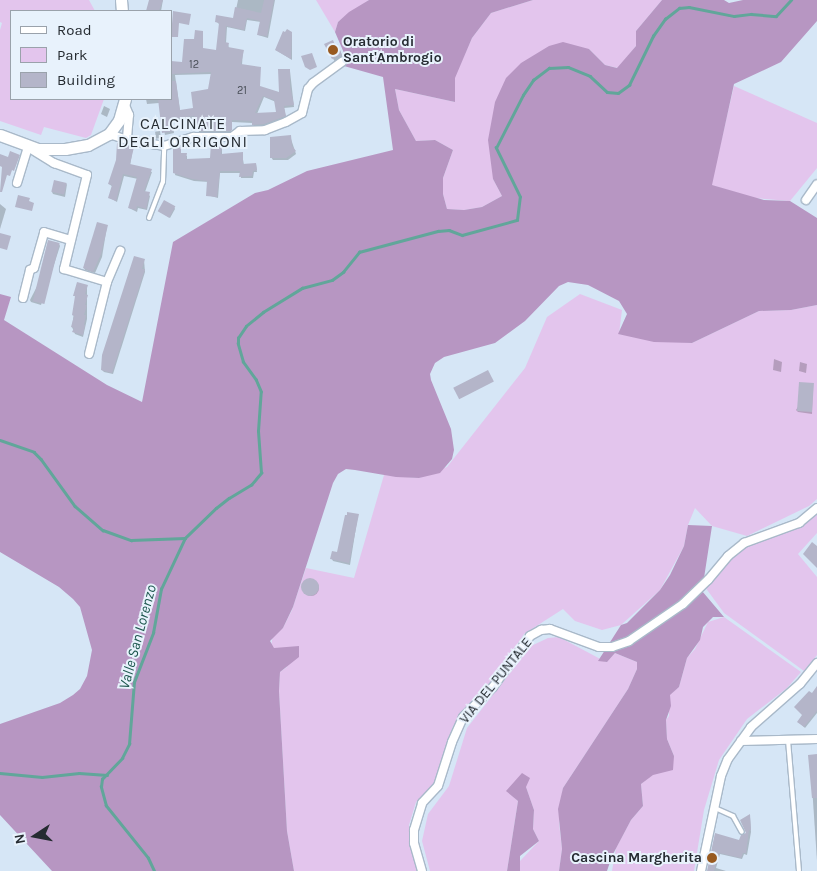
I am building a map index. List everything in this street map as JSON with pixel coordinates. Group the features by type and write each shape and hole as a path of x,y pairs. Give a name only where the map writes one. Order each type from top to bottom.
{"street":[{"path":"109,134 127,140 164,146 194,137 232,137 240,131 265,130 302,113 308,89 313,83 342,62"},
{"path":"124,101 133,114 127,140"},
{"path":"28,147 48,150 88,145 109,134 119,120 124,101"},
{"path":"0,135 28,147 54,164 87,175 64,269 107,282"},
{"path":"17,183 28,147"},
{"path":"48,150 54,164"},
{"path":"806,200 817,184"},
{"path":"23,298 30,270 34,268 44,232 71,240"},
{"path":"89,354 107,282 120,251"},
{"name":"VIA DEL PUNTALE","path":"422,871 414,843 414,830 422,803 438,786 452,742 463,718 493,687 530,636 541,630 550,629 599,648 612,647 629,641 683,604 708,580 728,556 744,543 800,523 817,508"},
{"path":"701,871 713,807 721,776 728,759 751,727 800,684 817,663"},
{"path":"741,741 817,739"}],"lane":[{"path":"149,218 163,182 164,146"},
{"path":"788,740 799,871"},
{"path":"713,807 733,816 742,832"}],"green space":[{"path":"0,0 89,0 94,10 10,10 10,100 104,100 91,135 86,138 44,127 41,135 0,121 0,30 2,23 0,22"},
{"path":"316,0 369,0 338,22 335,32"},
{"path":"533,0 662,0 636,31 636,46 618,68 605,65 589,49 493,179 502,196 482,207 464,210 447,209 443,194 443,178 453,150 435,140 416,141 399,110 395,89 455,102 454,78 472,38 491,13"},
{"path":"734,86 817,123 817,168 790,201 754,198 711,185"},
{"path":"580,294 622,310 619,334 692,343 759,311 791,310 817,305 817,499 809,506 747,536 712,526 695,508 688,525 684,546 660,590 621,625 602,630 575,621 563,609 524,634 498,675 453,726 433,788 416,802 409,825 410,846 417,871 294,871 287,831 279,691 280,672 287,667 278,652 271,646 273,635 283,628 292,610 306,568 354,578 384,475 419,478 447,467 525,368 547,317"},
{"path":"817,513 817,533 798,554 817,577 817,655 804,671 724,613 705,587 734,555 748,545 801,525"},
{"path":"724,617 801,672 787,688 747,719 719,760 704,810 694,871 612,871 616,848 631,820 643,806 641,784 674,756 667,739 666,720 669,716 669,695 679,687 687,658 695,649 708,622"},
{"path":"559,637 606,662 615,653 637,662 637,669 628,689 563,788 559,823 562,849 559,871 520,871 520,861 539,841 533,829 534,810 526,787 515,784 507,791 518,801 507,871 430,871 422,841 428,814 449,786 467,728 531,646 548,638"}],"shaded area":[{"path":"369,0 533,0 491,13 472,38 455,78 455,102 395,89 399,110 416,141 435,140 453,150 443,178 443,194 447,209 464,210 482,207 502,196 493,179 488,140 495,102 506,78 521,63 549,46 563,42 589,49 605,65 617,68 636,46 636,31 662,0 724,0 729,3 743,0 817,0 817,21 781,62 734,84 712,185 764,200 790,201 817,218 817,305 791,310 759,311 692,343 654,342 618,334 627,314 619,301 588,285 568,282 559,286 525,321 495,343 444,357 435,363 430,374 431,380 451,429 454,450 452,459 440,473 419,478 396,477 346,469 338,474 333,483 293,607 283,628 270,641 274,648 299,646 299,657 280,672 279,691 287,831 294,871 52,871 0,815 0,724 60,703 73,695 80,689 87,676 92,650 80,607 73,599 59,587 0,552 0,294 11,297 4,320 107,385 142,402 173,242 255,193 268,190 307,171 393,150 383,77 344,66 347,60 335,32 338,22 349,12"},
{"path":"688,525 712,526 702,591 724,617 713,617 703,627 700,640 687,658 679,687 670,695 671,706 666,720 667,739 674,756 673,770 653,775 641,784 643,806 631,820 612,856 607,871 559,871 562,849 558,809 563,788 628,689 637,669 637,662 615,653 607,662 598,661 621,625 627,623 660,590 670,575 684,546"},
{"path":"522,773 530,778 526,787 534,810 533,829 539,841 520,856 520,871 507,871 518,801 506,791"}],"building":[{"path":"149,0 163,0 159,10 146,10"},
{"path":"264,0 274,0 267,36 257,35 260,21 247,18 244,30 226,26 225,42 229,43 228,47 244,50 241,64 261,67 260,86 279,92 278,69 290,69 290,86 294,105 284,106 286,116 264,124 252,125 252,121 232,120 232,130 230,131 202,131 197,130 194,116 172,119 174,131 162,133 158,100 172,100 172,81 176,81 180,110 193,108 191,92 208,89 211,72 172,74 172,61 182,62 184,39 194,39 195,30 203,31 203,48 216,50 219,23 215,22 216,15 233,18 235,7 261,13","holes":["263,96 274,100 276,112 255,113"]},
{"path":"173,11 191,14 189,25 179,23 178,37 172,37"},
{"path":"287,29 292,32 291,59 275,50 283,31 285,32"},
{"name":"Oratorio di Sant'Ambrogio","path":"333,40 342,55 332,59 324,44"},
{"path":"312,53 317,67 310,70 305,67 301,56"},
{"path":"291,135 292,146 296,151 286,158 270,158 270,137"},
{"path":"117,143 134,147 130,164 152,169 144,191 150,192 146,209 137,206 136,210 128,208 137,177 123,174 116,201 108,198 112,185 108,184 116,160"},
{"path":"211,143 223,143 221,154 243,152 243,164 256,163 257,170 253,171 252,176 239,177 240,171 220,171 217,197 206,196 207,181 173,173 173,149 181,147 181,153 187,153 186,159 210,158"},
{"path":"10,151 20,155 14,171 12,170 10,176 7,175 2,192 0,192 2,167 0,166 0,154 8,157"},
{"path":"54,180 67,183 64,195 51,192"},
{"path":"18,195 30,198 29,201 34,203 32,211 15,207"},
{"path":"164,200 175,206 169,218 158,211"},
{"path":"97,222 108,225 101,254 93,272 83,268"},
{"path":"0,233 11,236 7,250 0,248"},
{"path":"48,240 60,243 44,304 33,301"},
{"path":"134,256 145,259 142,269 145,269 112,373 101,370 102,355"},
{"path":"77,282 88,285 85,294 88,295 85,305 87,305 84,315 86,315 83,335 72,332 74,328 71,327 74,316 72,315 75,296 73,296"},
{"path":"488,370 494,382 459,399 453,388"},
{"path":"799,382 814,383 812,412 797,411"},
{"path":"347,512 359,514 349,563 330,559 332,551 337,552"},
{"path":"812,542 817,546 817,568 803,554"},
{"path":"310,578 316,581 319,587 316,593 310,596 304,593 301,587 304,581"},
{"path":"817,686 817,711 804,727 797,722 802,715 794,707 809,691 812,693"},
{"path":"817,754 817,798 812,798 808,755"},
{"path":"750,814 751,830 749,830 746,853 743,853 741,858 719,853 714,871 707,871 715,833 739,840 741,835 746,833 740,820"}],"waterway":[{"name":"Valle San Lorenzo","path":"154,871 148,858 106,806 101,787 102,779 122,758 129,744 134,682 153,633 161,589 185,538 216,508 251,485 261,473 258,431 261,392 256,380 243,362 238,344 238,338 246,326 263,312 302,288 332,280 343,272 359,252 438,231 449,230 462,235 517,220 520,197 496,148 523,95 533,80 549,68 568,67 590,76 607,92 618,93 629,85 653,36 665,19 679,8 689,7 734,16 751,14 776,16 791,0"},
{"path":"0,440 34,452 75,506 103,530 131,540 185,538"},
{"path":"0,773 42,777 79,773 107,775"}],"place":[{"name":"Oratorio di Sant'Ambrogio","path":"333,50"},
{"name":"Cascina Margherita","path":"712,858"}],"district":[{"name":"CALCINATE DEGLI ORRIGONI","path":"183,133"}]}
